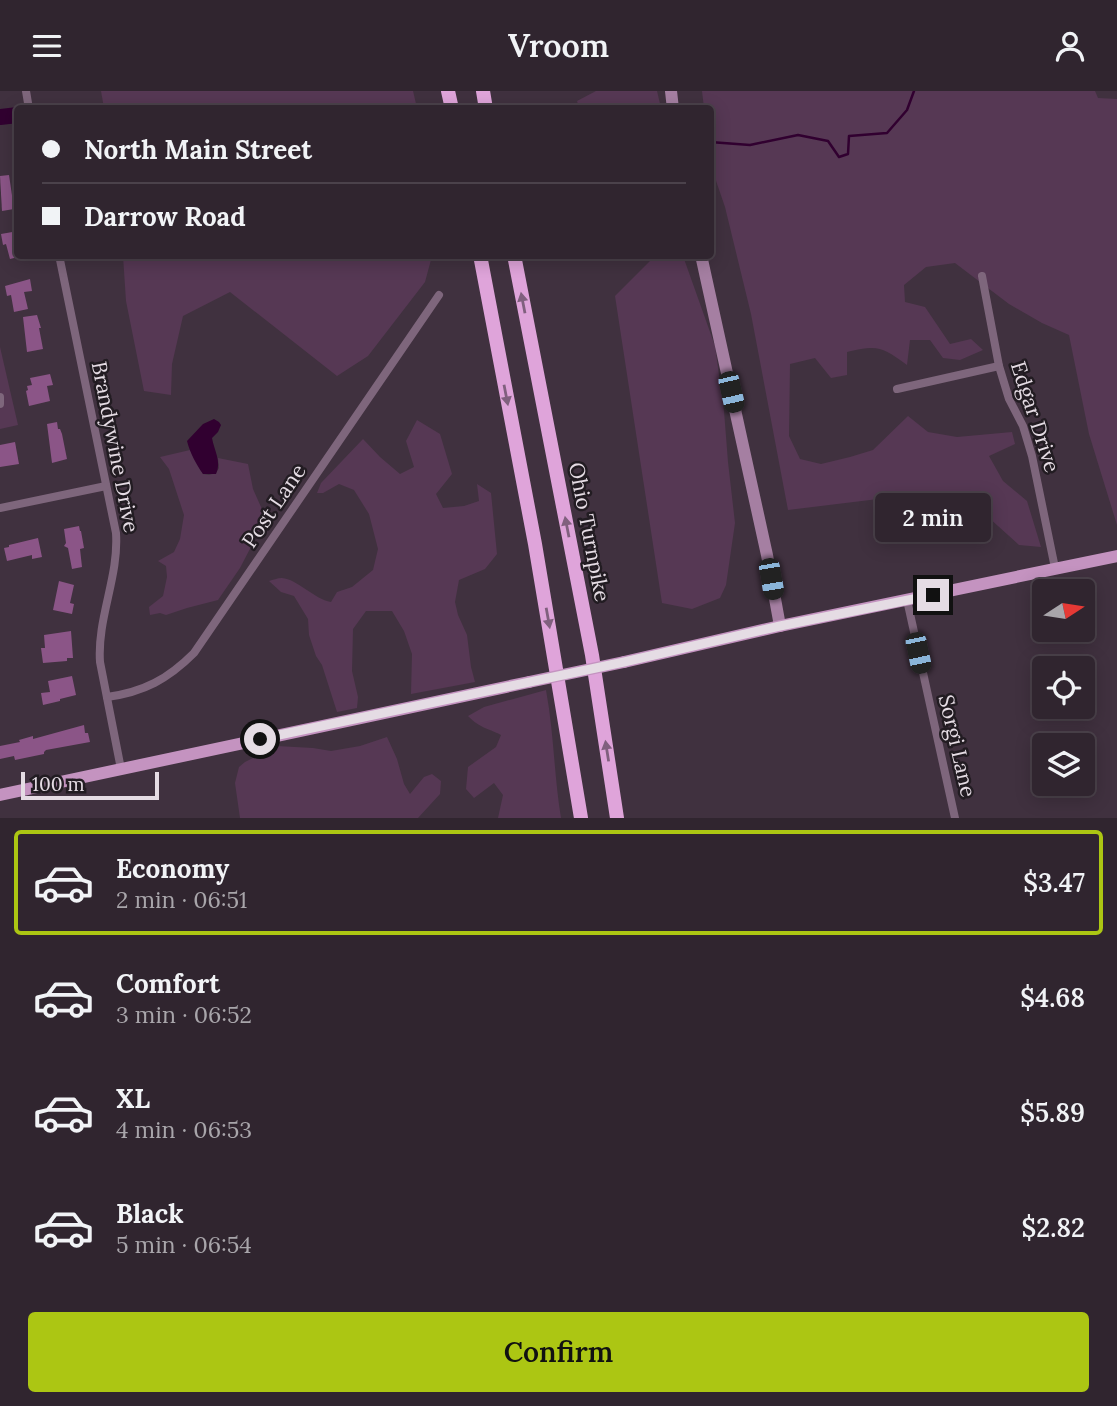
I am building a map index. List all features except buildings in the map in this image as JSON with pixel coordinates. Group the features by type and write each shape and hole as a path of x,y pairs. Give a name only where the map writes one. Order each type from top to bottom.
{"highway":[{"path":"481,259 535,544 581,818"},
{"name":"Ohio Turnpike","path":"515,259 592,655 617,818"}],"main road":[{"path":"702,259 780,626"},
{"path":"0,795 1117,556"}],"street":[{"name":"Brandywine Drive","path":"61,259 116,533 117,546 99,649 121,769"},
{"name":"Edgar Drive","path":"982,276 999,366 1032,456 1055,568"},
{"name":"Post Lane","path":"107,697 152,685 179,668 194,653 439,295"},
{"path":"897,389 999,366"},
{"path":"0,397 0,404"},
{"path":"0,507 106,486"},
{"name":"Sorgi Lane","path":"907,600 955,818"}],"shaded area":[{"path":"101,91 413,91 416,105 103,105"},
{"path":"596,91 657,91 660,105 578,105 577,101"},
{"path":"702,91 1095,91 1098,98 1117,99 1117,525 1089,434 1069,335 1009,304 955,263 926,267 904,285 905,302 925,307 950,344 971,339 983,350 960,360 943,358 930,340 910,340 907,365 879,349 857,350 847,352 847,375 831,378 815,358 790,364 789,436 800,459 821,464 873,450 908,416 928,432 957,437 1012,432 1015,444 989,456 1003,481 1027,501 1041,547 1019,545 988,517 966,519 941,528 922,514 911,495 788,510 751,314 725,207 714,175 714,105 704,105"},
{"path":"123,259 431,259 425,282 368,356 337,376 230,292 183,316 172,364 171,395 144,391 126,301"},
{"path":"684,259 715,346 724,411 735,523 726,585 720,598 692,609 662,603 615,296 650,261"},
{"path":"0,347 18,425 0,429"},
{"path":"214,419 221,425 212,438 218,469 216,474 203,474 187,441 203,424"},
{"path":"417,420 440,434 452,474 436,494 443,508 479,501 477,484 491,493 497,554 485,569 459,580 455,602 467,635 475,682 411,694 412,654 404,631 392,611 366,611 353,629 352,671 358,697 357,708 337,712 309,635 308,619 294,596 281,592 269,581 288,579 331,602 337,592 352,587 373,570 378,549 369,514 354,490 339,484 323,493 317,493 321,483 363,439 400,474 414,467 406,441"},
{"path":"190,450 203,474 216,473 219,468 218,458 248,464 253,489 265,520 240,568 218,600 166,615 150,615 149,607 163,596 167,577 166,566 158,561 174,552 180,539 184,515 169,469 160,457"},
{"path":"546,690 561,818 498,818 503,795 494,783 474,798 466,789 468,767 496,747 501,735 480,726 468,716 484,707"},
{"path":"387,737 410,794 424,777 432,774 441,781 440,794 418,818 240,818 235,783 239,767 245,762 277,746 331,751 360,746"}],"waterway":[{"path":"714,142 750,145 798,135 828,141 839,157 848,154 849,136 887,133 907,110 914,91"},
{"path":"0,117 14,115"}],"route":[{"path":"260,739 933,595"}]}
